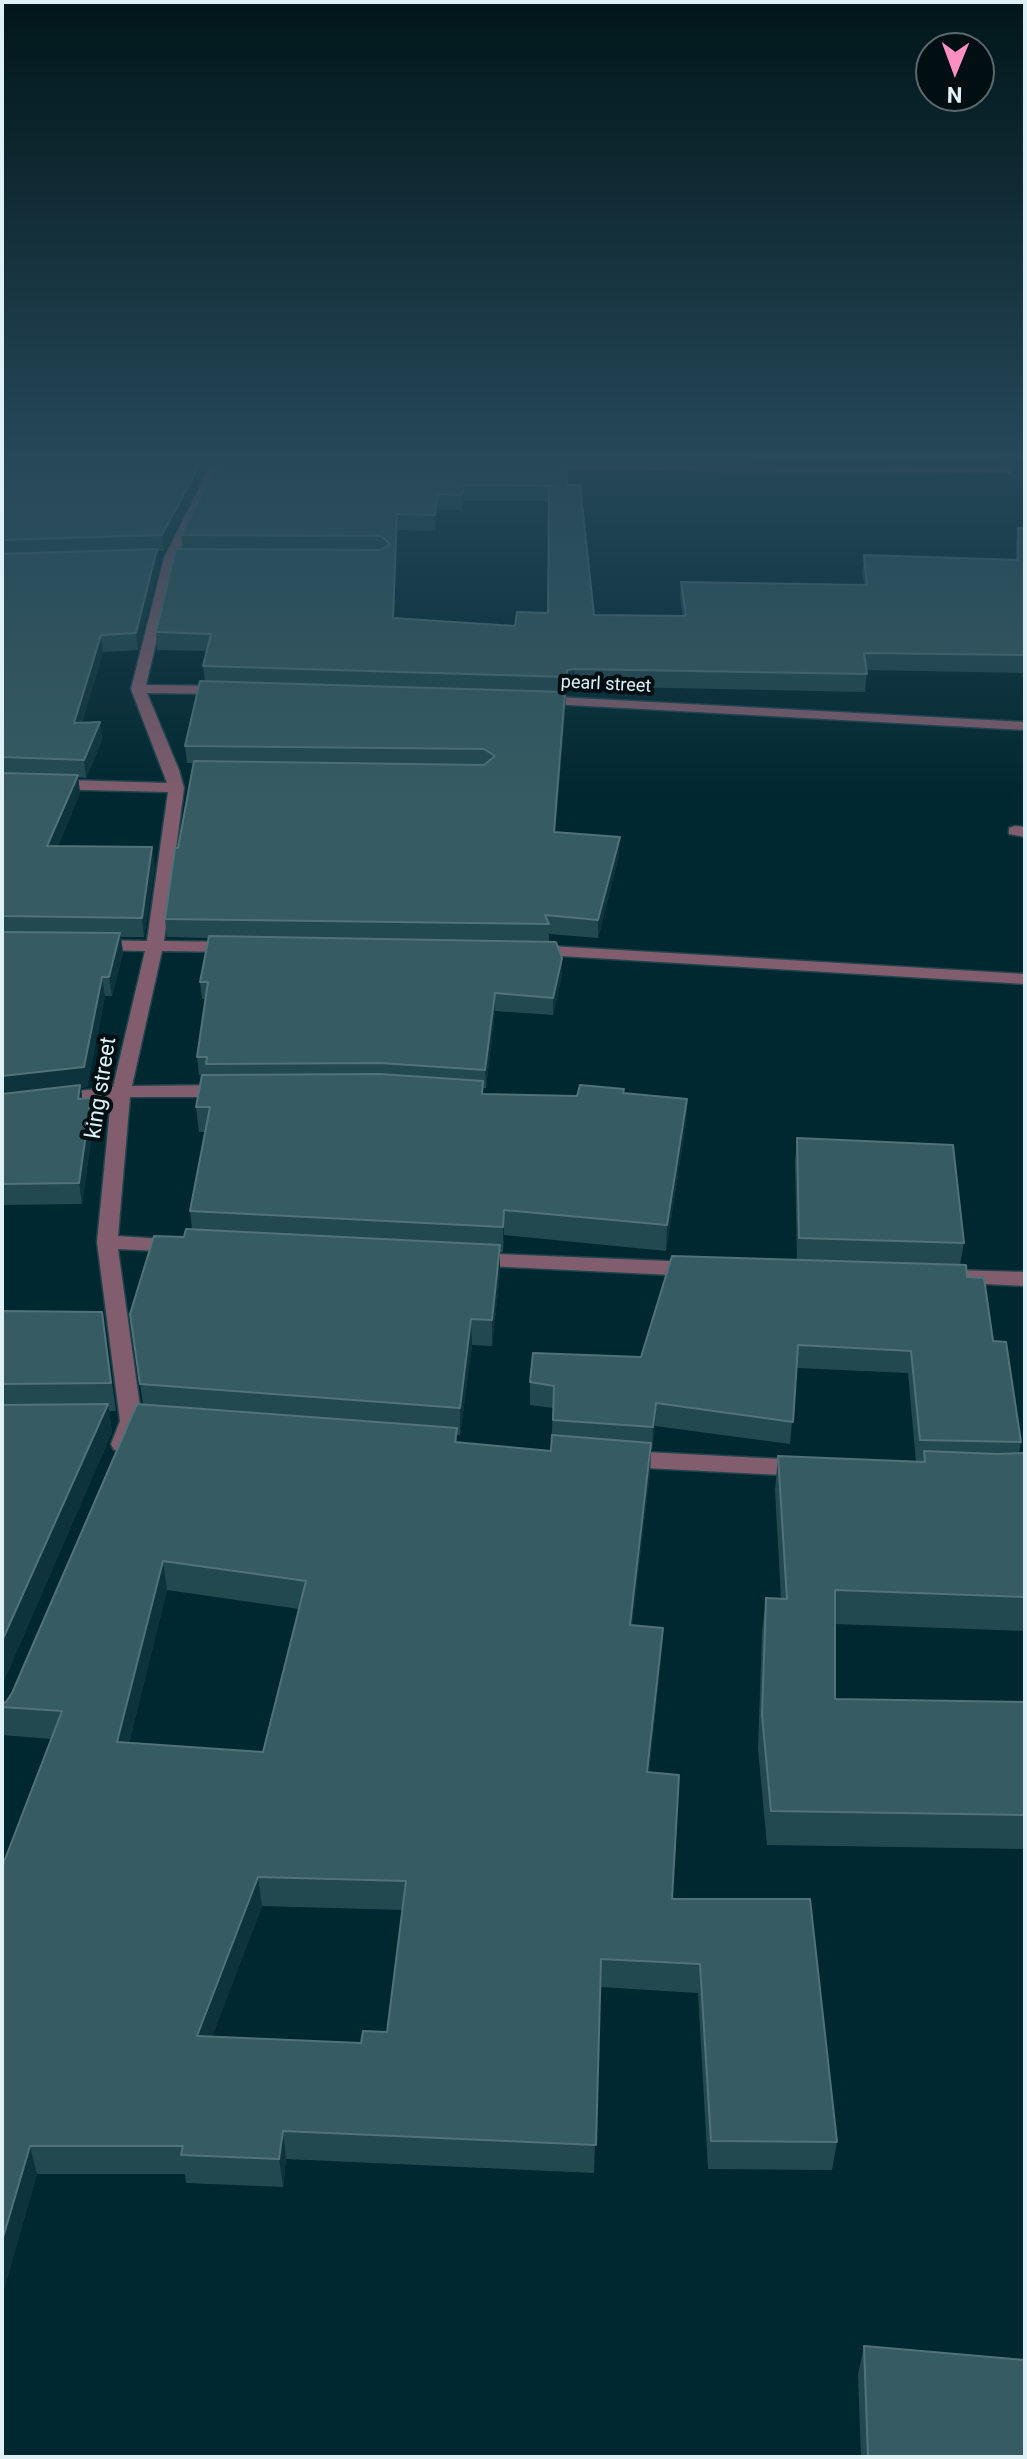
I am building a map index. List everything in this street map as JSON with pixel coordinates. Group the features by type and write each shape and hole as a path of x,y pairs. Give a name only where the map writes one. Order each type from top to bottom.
{"street":[{"path":"2,783 179,776 138,689 166,575"},
{"path":"138,689 247,691"},
{"name":"pearl street","path":"528,700 1025,726"},
{"name":"king street","path":"139,1422 107,1242 121,1092 155,946 179,776"},
{"path":"78,945 247,947"},
{"path":"509,950 1025,979"},
{"path":"2,1106 121,1092 243,1091"},
{"path":"107,1242 202,1247"},
{"path":"455,1260 708,1269"},
{"path":"930,1276 1025,1279"},
{"path":"102,1422 139,1422"},
{"path":"113,1464 139,1422"},
{"path":"601,1457 819,1469"}],"building":[{"path":"2,575 151,575 136,633 101,635 74,723 100,722 84,760 2,757"},
{"path":"170,575 395,575 393,618 515,626 517,612 548,613 548,575 590,575 594,615 686,616 681,582 867,585 866,575 1025,575 1025,655 864,653 867,674 575,669 567,670 567,677 203,666 211,634 156,632"},
{"path":"200,681 565,692 554,832 620,837 598,920 545,915 549,924 165,919 175,848 178,848 194,761 484,765 495,756 484,749 185,746"},
{"path":"2,773 78,775 47,846 152,847 142,918 2,916"},
{"path":"2,932 120,933 109,977 102,977 84,1067 2,1076"},
{"path":"209,936 556,942 562,958 553,998 495,993 485,1070 380,1063 206,1064 207,1057 197,1057 208,982 200,982"},
{"path":"380,1074 483,1081 482,1094 577,1096 580,1085 687,1099 667,1225 504,1210 503,1227 190,1211 210,1107 196,1107 202,1075"},
{"path":"80,1085 78,1099 91,1098 79,1183 2,1184 2,1094"},
{"path":"797,1138 953,1145 964,1243 799,1238"},
{"path":"186,1229 500,1245 492,1320 471,1319 460,1408 140,1384 130,1314 154,1236 184,1237"},
{"path":"672,1256 966,1265 967,1277 984,1278 993,1341 1006,1342 1021,1442 920,1440 911,1351 798,1345 793,1422 656,1403 653,1427 553,1420 554,1386 530,1382 533,1353 641,1357"},
{"path":"2,1311 102,1312 111,1383 2,1384"},
{"path":"108,1404 2,1641 2,1405"},
{"path":"137,1404 457,1428 455,1442 551,1451 552,1435 651,1443 630,1625 663,1628 647,1772 679,1775 672,1899 810,1899 837,2142 711,2141 700,1964 601,1959 596,2145 283,2131 279,2159 181,2155 183,2146 30,2146 2,2241 2,1867 62,1711 2,1707 12,1693","holes":["163,1561 306,1581 263,1752 117,1742","258,1877 406,1881 387,2032 363,2031 361,2043 197,2036"]},
{"path":"924,1451 1025,1453 1025,1597 835,1590 835,1699 1025,1702 1025,1815 771,1811 762,1715 766,1598 787,1599 778,1456 925,1462"},
{"path":"864,2346 1025,2360 1025,2457 868,2457"}]}
